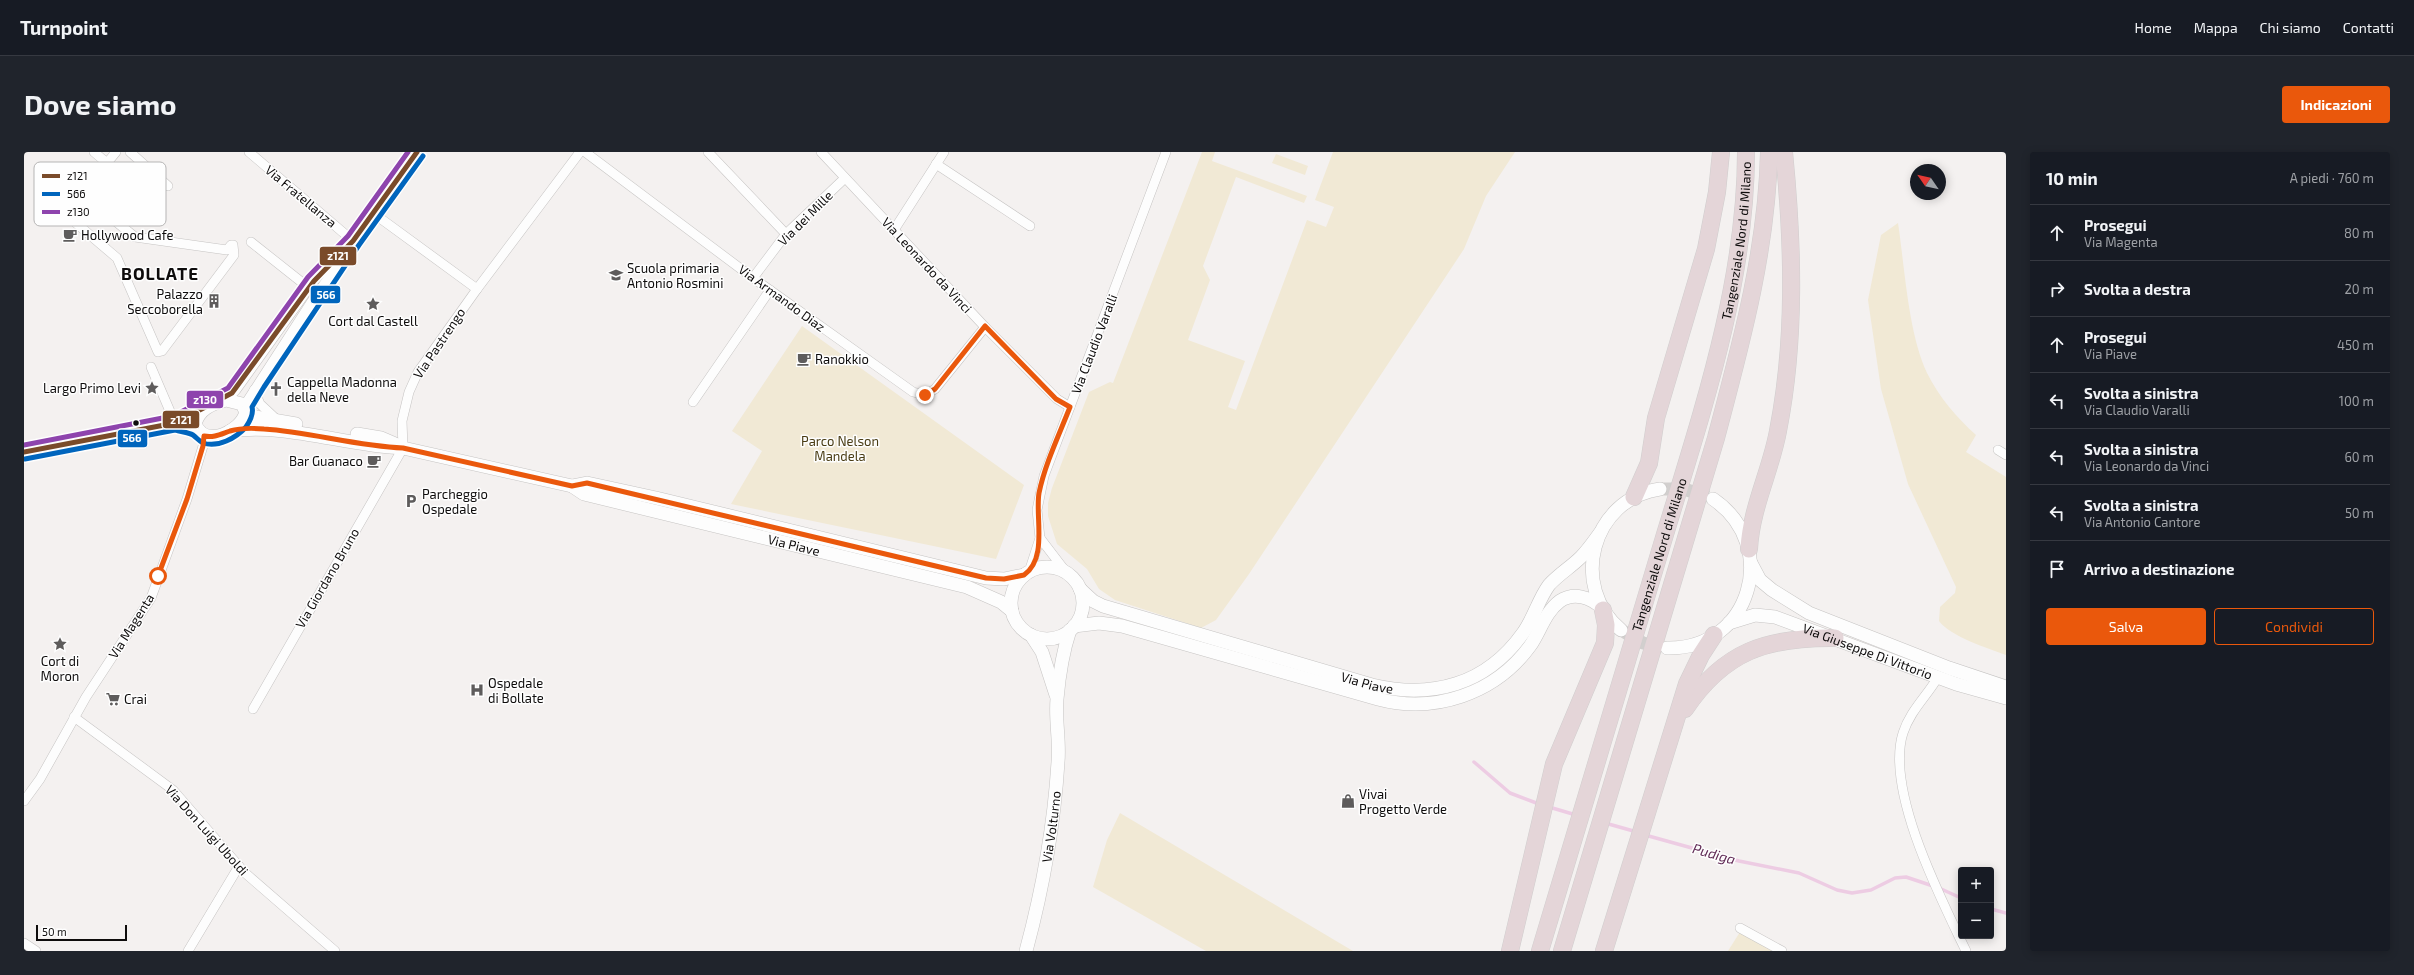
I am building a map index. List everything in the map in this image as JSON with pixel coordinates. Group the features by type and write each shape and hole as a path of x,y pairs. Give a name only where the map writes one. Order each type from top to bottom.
{"highway":[{"path":"1634,497 1649,463 1656,418 1704,256 1717,192 1721,152"},
{"name":"Tangenziale Nord di Milano","path":"1540,951 1710,379 1733,278 1740,236 1746,152"},
{"name":"Tangenziale Nord di Milano","path":"1562,951 1716,438 1740,345 1761,238 1769,152"},
{"path":"1750,556 1751,527 1778,432 1787,364 1792,278 1791,230 1784,152"},
{"path":"1510,951 1547,790 1563,740 1602,654 1606,634 1602,609"},
{"path":"1604,951 1645,815 1692,672 1704,648 1714,635"},
{"path":"1674,724 1697,691 1716,672 1735,658 1758,647 1780,640 1835,638"}],"street":[{"path":"94,152 106,162"},
{"path":"108,162 116,152"},
{"path":"130,152 141,162"},
{"name":"Via Fratellanza","path":"249,152 353,241"},
{"path":"151,366 175,423 201,433 215,436 230,431 242,421 245,409 254,390 353,241 417,152"},
{"name":"Via Pastrengo","path":"403,448 402,421 413,381 477,289 580,152"},
{"name":"Via Armando Diaz","path":"585,152 753,278 913,392 925,395 935,389 985,326"},
{"path":"708,152 786,234"},
{"name":"Via Leonardo da Vinci","path":"821,152 1056,399 1070,407"},
{"path":"894,230 944,152"},
{"name":"Via Claudio Varalli","path":"1027,573 1040,538 1038,522 1039,494 1044,476 1166,152"},
{"path":"936,164 1030,226"},
{"name":"Via dei Mille","path":"753,278 786,234 845,178"},
{"path":"373,213 477,289"},
{"path":"79,226 117,258 158,352 165,349 230,260 234,254 233,246 231,245 227,250 135,237 121,226"},
{"path":"226,400 236,390 309,288 353,241"},
{"path":"251,242 309,288"},
{"path":"693,402 770,290"},
{"path":"254,390 260,404 278,421"},
{"path":"24,452 175,423 201,412 210,405 226,400 234,400 245,409"},
{"name":"Via Piave","path":"245,409 255,417 381,438 403,448"},
{"path":"201,412 195,424 201,433"},
{"name":"Via Piave","path":"230,431 263,429 379,447 403,448 572,486 584,494 967,587 1001,602 1012,611"},
{"name":"Via Magenta","path":"24,801 40,779 74,717 150,598 187,499 203,446 201,433"},
{"name":"Via Giordano Bruno","path":"253,709 403,448"},
{"name":"Via Piave","path":"572,486 587,483 986,578 1004,579 1027,573"},
{"path":"1621,630 1602,609 1593,586 1591,572 1592,554 1600,532 1613,513 1634,497 1660,489"},
{"name":"Via Giuseppe Di Vittorio","path":"1713,499 1737,523 1760,580 1782,599 1809,613 1948,668 2006,687"},
{"name":"Via Piave","path":"1080,589 1093,601 1103,606 1372,685 1409,692 1435,690 1457,684 1475,676 1491,666 1508,652 1523,633 1549,586 1581,558 1600,532"},
{"path":"1040,538 1080,589 1082,606 1080,616 1072,628 1060,636 1050,638 1031,635 1019,625 1012,611 1013,591 1017,582 1027,573 1050,567 1066,572"},
{"path":"1667,648 1695,644 1714,635 1729,623 1746,595 1750,580 1750,556"},
{"name":"Via Piave","path":"1072,628 1099,623 1122,626 1392,703 1422,705 1444,702 1466,695 1504,673 1528,648 1551,609 1565,599 1577,596 1586,598 1602,609"},
{"name":"Via Giuseppe Di Vittorio","path":"1729,623 1747,616 1767,615 1835,638 1938,677 2006,698"},
{"name":"Via Volturno","path":"1026,951 1037,910 1054,817 1059,758 1057,699 1065,645 1072,628"},
{"name":"Via Volturno","path":"1031,635 1042,652 1057,699"},
{"path":"1938,677 1906,726 1900,754 1900,771 1906,798 1930,875 1966,951"},
{"name":"Via Don Luigi Uboldi","path":"74,717 173,790 239,866 329,949"},
{"path":"188,951 239,866"},
{"path":"1740,928 1782,951"},
{"path":"24,944 36,951"}],"green space":[{"path":"1202,152 1215,152 1212,161 1307,196 1304,203 1236,177 1203,266 1210,280 1188,340 1245,361 1228,407 1236,410 1307,220 1326,227 1334,207 1315,200 1333,152 1515,152 1486,196 1464,249 1249,574 1216,620 1201,628 1115,600 1099,589 1087,569 1057,544 1048,516 1048,503 1052,488 1089,392 1110,382 1113,383"},
{"path":"1276,154 1308,166 1305,175 1272,163"},
{"path":"1898,223 1911,320 1915,339 1927,373 1948,406 1976,435 1966,452 2006,477 2006,655 1961,637 1945,627 1939,621 1940,607 1955,593 1956,587 1908,484 1881,389 1868,300 1881,235"},
{"name":"Parco Nelson Mandela","path":"802,326 1024,485 996,559 731,504 762,451 732,431"},
{"path":"1120,813 1353,951 1206,951 1093,887 1107,840"},
{"path":"1740,932 1773,951 1728,951"}],"waterway":[{"name":"Pudiga","path":"1474,762 1510,793 1539,804"},
{"name":"Pudiga","path":"1549,807 1576,815"},
{"name":"Pudiga","path":"1605,823 1637,832"},
{"name":"Pudiga","path":"1645,835 1739,861 1799,873 1837,890 1852,893 1871,890 1895,878 1906,877 1933,886"},
{"name":"Pudiga","path":"1939,888 1958,897"},
{"name":"Pudiga","path":"1994,910 2006,913"}],"tunnel":[{"path":"1660,489 1684,489 1708,497"},
{"path":"1621,630 1643,643 1662,647"}],"transit line":[{"name":"z130","path":"24,445 173,416 228,388 308,277 348,236 408,152"},
{"name":"z121","path":"24,452 175,423 232,393 314,281 353,241 417,152"},
{"name":"566","path":"25,459 175,430 191,434 203,443 209,444 221,443 237,435 249,422 252,415 252,407 264,387 359,245 423,156"}],"place":[{"name":"Hollywood Cafe","path":"70,235"},
{"name":"Scuola primaria Antonio Rosmini","path":"616,275"},
{"name":"Palazzo Seccoborella","path":"214,301"},
{"name":"Cort dal Castell","path":"373,304"},
{"name":"Ranokkio","path":"804,359"},
{"name":"Largo Primo Levi","path":"152,388"},
{"name":"Cappella Madonna della Neve","path":"276,389"},
{"name":"Bar Guanaco","path":"374,461"},
{"name":"Parcheggio Ospedale","path":"411,501"},
{"name":"Cort di Moron","path":"60,644"},
{"name":"Ospedale di Bollate","path":"477,690"},
{"name":"Crai","path":"113,699"},
{"name":"Vivai Progetto Verde","path":"1348,801"}],"district":[{"name":"BOLLATE","path":"160,274"}],"route":[{"path":"158,576 187,499 203,446 204,436 210,437 230,431 249,428 291,432 379,447 403,448 572,486 587,483 875,550 986,578 1004,579 1024,575 1029,572 1033,564 1040,538 1037,510 1039,494 1044,476 1070,407 1056,399 985,326 935,389 925,395"}]}
